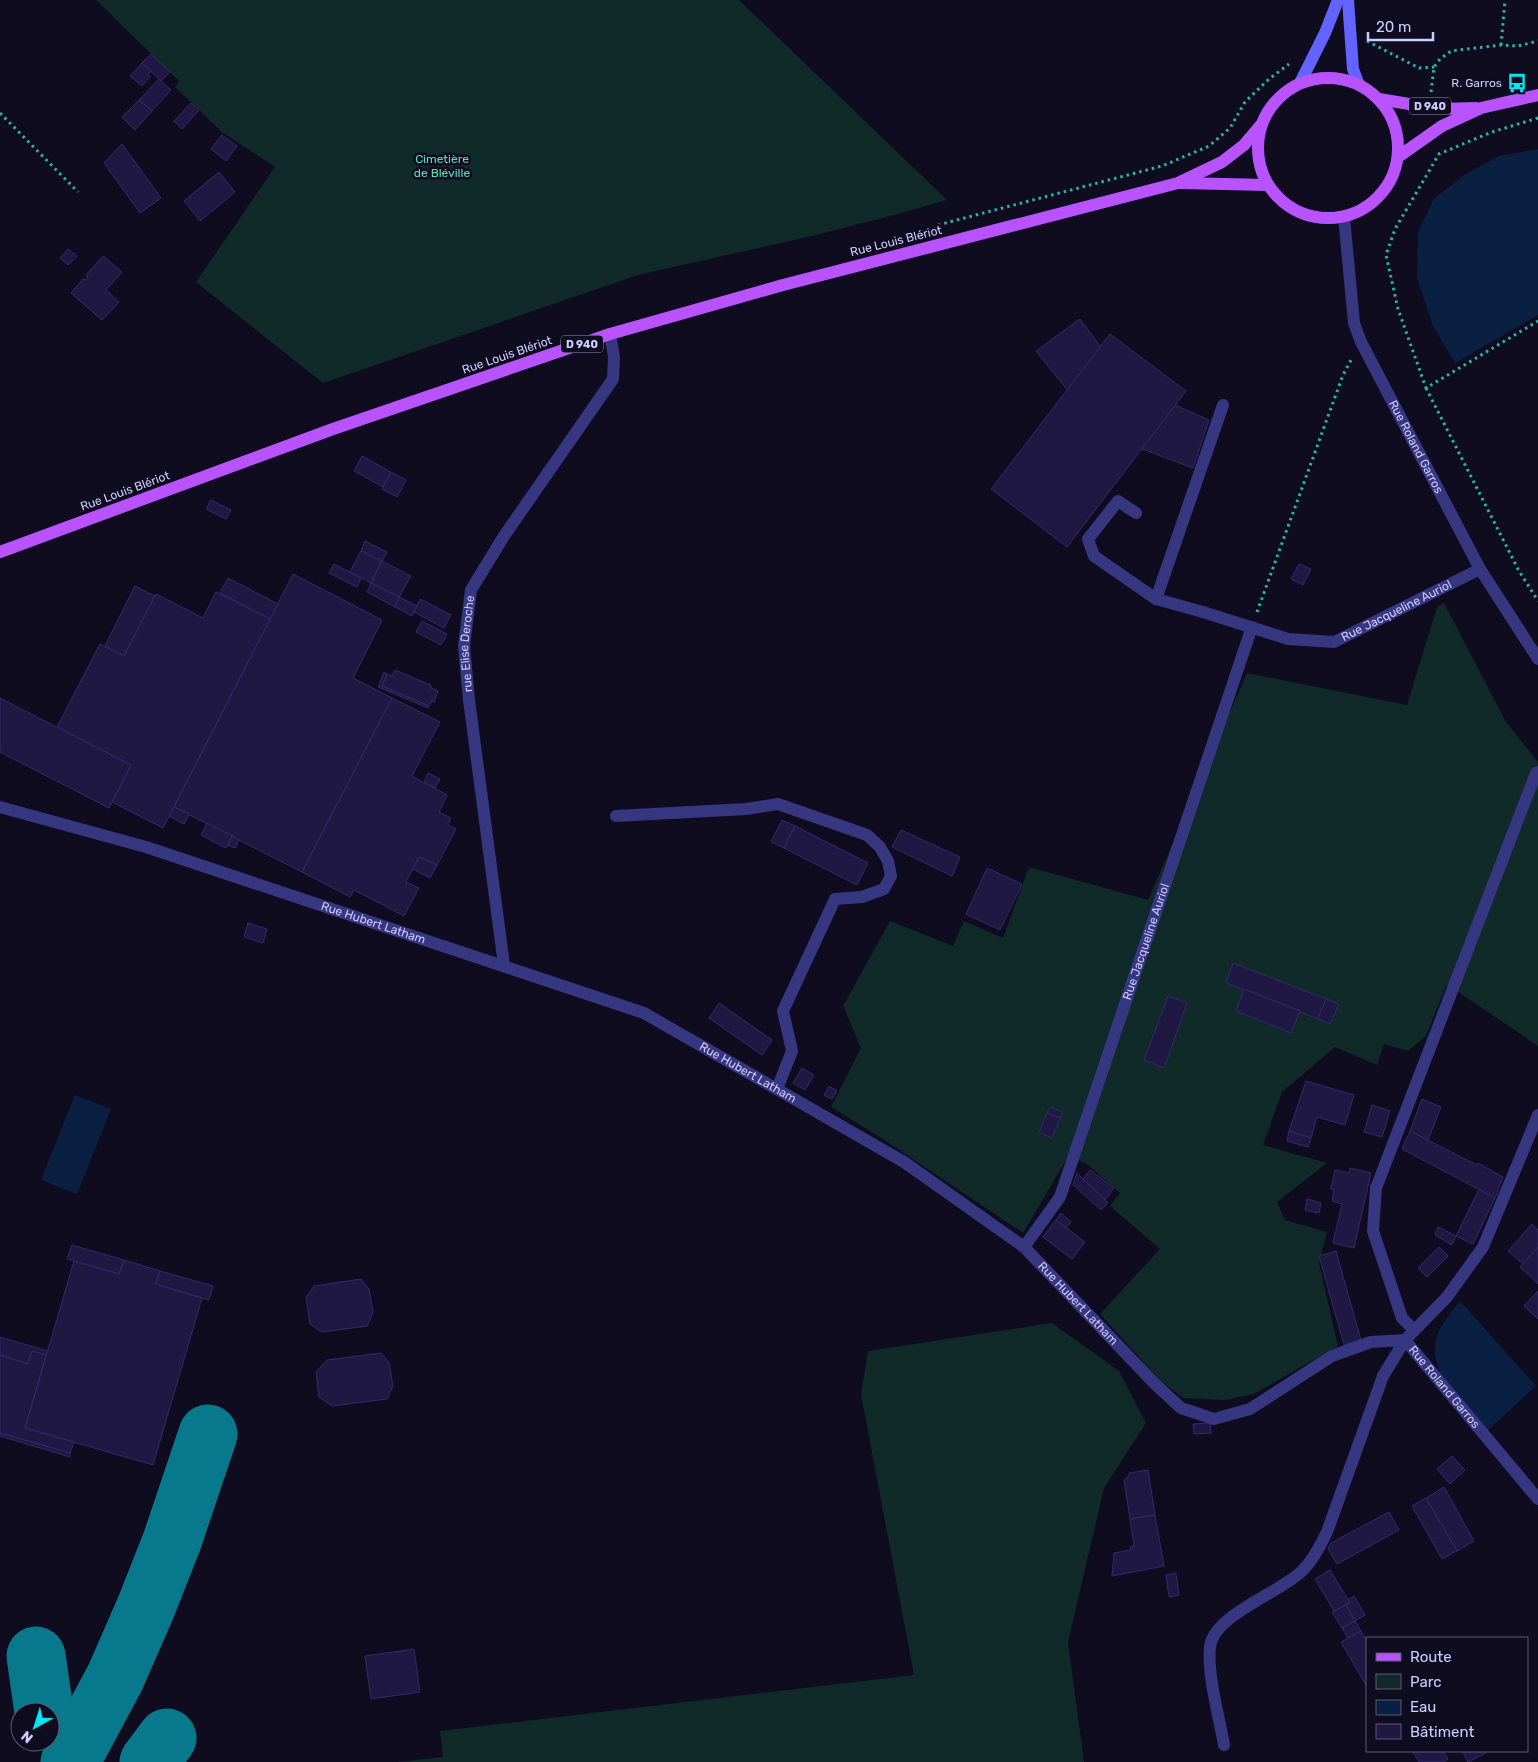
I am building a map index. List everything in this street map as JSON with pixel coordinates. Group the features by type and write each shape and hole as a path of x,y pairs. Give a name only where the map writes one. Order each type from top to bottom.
{"main road":[{"path":"1300,83 1325,33 1338,0"},
{"path":"1348,0 1353,69 1359,85"},
{"path":"1320,78 1340,78 1359,85 1379,99 1395,126 1398,158 1394,174 1386,189 1360,211 1344,216 1322,218 1301,213 1282,202 1267,185 1259,164 1257,144 1261,125 1270,107 1283,93 1300,83 1320,78"},
{"name":"D 940","path":"1379,99 1439,109 1481,108 1538,95"},
{"name":"D 940","path":"1398,158 1442,126 1481,108"},
{"name":"Rue Louis Blériot","path":"0,552 333,429 610,334 782,284 1178,183 1222,162 1244,145 1261,125"},
{"name":"Rue Louis Blériot","path":"1178,183 1267,185"}],"street":[{"name":"Rue Roland Garros","path":"1344,216 1354,323 1361,342 1480,569 1538,659"},
{"name":"rue Elise Deroche","path":"504,965 469,700 464,646 471,590 504,536 612,379 614,357 610,334"},
{"path":"1156,599 1223,405"},
{"name":"Rue Jacqueline Auriol","path":"1136,513 1118,501 1088,539 1094,556 1156,599 1288,639 1334,642 1480,569"},
{"name":"Rue Jacqueline Auriol","path":"1024,1247 1060,1197 1252,627"},
{"path":"1414,1330 1402,1318 1374,1231 1376,1188 1532,782 1538,772"},
{"path":"616,816 746,809 778,804 867,835 880,847 888,861 891,876 884,889 862,897 835,899 783,1011 792,1051 777,1089"},
{"name":"Rue Hubert Latham","path":"0,807 146,847 644,1013 904,1162 1024,1247 1155,1384 1181,1408 1214,1419 1250,1409 1332,1356 1371,1342 1404,1340"},
{"name":"Rue Roland Garros","path":"1538,1115 1484,1247 1447,1297 1404,1340 1538,1499"},
{"path":"1224,1745 1209,1661 1210,1644 1216,1630 1226,1621 1284,1585 1302,1571 1314,1556 1326,1532 1383,1376 1404,1340"}],"path":[{"path":"1501,45 1504,0"},
{"path":"1431,91 1434,67 1440,59 1451,51 1501,45 1518,46 1538,41"},
{"path":"0,113 78,192"},
{"path":"1538,118 1492,132 1439,154 1395,229 1386,255 1398,309 1426,388 1519,571 1538,600"},
{"path":"1426,388 1538,321"},
{"path":"1252,627 1343,375 1361,342"}],"green space":[{"name":"Cimetière de Bléville","path":"96,0 739,0 947,200 812,236 638,275 323,383 196,282 275,167 222,132 175,87 179,81"},
{"path":"1444,603 1506,722 1538,762 1538,1046 1460,993 1446,986 1426,1036 1408,1051 1384,1044 1377,1065 1335,1047 1282,1092 1263,1145 1327,1163 1277,1202 1285,1220 1327,1232 1319,1263 1338,1346 1254,1394 1225,1400 1183,1398 1161,1381 1100,1314 1160,1249 1110,1206 1120,1193 1088,1165 1069,1155 1023,1233 883,1139 831,1107 861,1048 843,1006 890,921 953,946 964,921 1003,938 1029,867 1148,900 1247,673 1407,705 1437,607"},
{"path":"1052,1323 1119,1371 1146,1423 1104,1488 1068,1642 1084,1762 398,1762 443,1757 440,1731 914,1675 861,1394 868,1351"}],"water":[{"path":"1538,149 1538,315 1455,363 1433,326 1417,278 1418,232 1433,200 1464,175 1499,156"},
{"path":"75,1095 111,1109 77,1194 41,1180"},
{"path":"1460,1301 1536,1386 1487,1431 1441,1373 1437,1362 1435,1343 1438,1334"}],"building":[{"path":"151,54 170,72 161,81 142,63"},
{"path":"142,63 151,71 148,74 150,77 142,86 130,76"},
{"path":"159,79 171,90 152,111 139,100"},
{"path":"139,100 152,111 135,130 122,117"},
{"path":"191,103 199,110 182,129 174,121"},
{"path":"222,135 237,146 226,161 211,149"},
{"path":"122,144 161,198 140,213 104,163"},
{"path":"219,172 235,192 200,221 184,201"},
{"path":"68,249 77,256 68,265 60,258"},
{"path":"103,256 122,272 106,290 119,302 102,320 71,293 83,279 85,280 88,277 86,275"},
{"path":"1080,319 1117,369 1148,393 1209,420 1193,468 1124,442 1088,482 1051,454 1081,407 1036,351"},
{"path":"1110,334 1186,391 1067,547 991,489"},
{"path":"362,456 391,472 383,487 354,471"},
{"path":"391,472 406,480 397,497 382,489"},
{"path":"211,500 231,510 226,519 206,509"},
{"path":"365,541 387,552 382,561 361,551"},
{"path":"361,551 382,561 371,583 350,572"},
{"path":"382,561 411,576 399,597 371,583"},
{"path":"334,564 361,578 357,587 329,573"},
{"path":"1299,564 1311,569 1303,585 1291,579"},
{"path":"293,574 382,620 353,678 392,698 302,872 174,807"},
{"path":"228,578 278,604 270,619 220,593"},
{"path":"371,583 399,597 395,607 367,592"},
{"path":"135,586 155,596 124,656 105,646"},
{"path":"216,592 270,619 163,828 112,802 131,765 57,727 100,644 124,656 156,594 203,618"},
{"path":"399,597 417,606 412,616 395,607"},
{"path":"420,599 451,615 444,628 414,612"},
{"path":"422,621 447,634 441,645 416,632"},
{"path":"395,670 431,685 431,688 438,691 434,702 432,701 429,706 382,686 387,674 392,676"},
{"path":"384,672 387,674 382,686 429,706 428,708 378,687"},
{"path":"0,698 131,765 109,808 0,752"},
{"path":"392,698 440,722 412,776 447,795 439,812 451,818 448,825 456,829 437,865 419,857 406,882 419,888 404,916 354,890 350,897 302,872"},
{"path":"428,773 440,779 435,788 424,782"},
{"path":"174,807 189,814 184,824 169,816"},
{"path":"782,820 795,826 784,848 771,842"},
{"path":"207,823 232,836 226,848 201,835"},
{"path":"795,826 868,863 857,885 784,848"},
{"path":"901,830 960,857 952,876 892,847"},
{"path":"232,836 239,840 235,848 228,845"},
{"path":"419,857 437,865 430,878 413,869"},
{"path":"987,868 1022,884 1000,930 966,914"},
{"path":"248,923 267,929 263,943 244,937"},
{"path":"1233,963 1326,999 1318,1019 1226,983"},
{"path":"1244,989 1300,1011 1291,1033 1236,1011"},
{"path":"1168,996 1187,1003 1164,1068 1144,1060"},
{"path":"1326,999 1339,1004 1330,1024 1318,1019"},
{"path":"719,1003 772,1040 762,1055 709,1018"},
{"path":"802,1068 814,1075 805,1090 793,1083"},
{"path":"1306,1081 1354,1095 1345,1125 1317,1117 1311,1138 1289,1131"},
{"path":"829,1086 837,1091 832,1099 824,1095"},
{"path":"1422,1099 1441,1107 1428,1140 1410,1131"},
{"path":"1372,1105 1390,1111 1382,1137 1364,1132"},
{"path":"1050,1107 1063,1112 1060,1118 1047,1113"},
{"path":"1047,1113 1060,1118 1052,1138 1039,1132"},
{"path":"1289,1131 1311,1138 1308,1147 1287,1141"},
{"path":"1410,1131 1503,1177 1495,1198 1402,1149"},
{"path":"1350,1168 1371,1173 1354,1248 1333,1243 1342,1204 1332,1201 1334,1190 1331,1189 1335,1170 1349,1173"},
{"path":"1090,1170 1114,1188 1105,1200 1083,1179"},
{"path":"1077,1173 1108,1203 1101,1210 1073,1185"},
{"path":"1479,1189 1495,1198 1473,1244 1456,1236"},
{"path":"1307,1199 1321,1203 1319,1213 1305,1210"},
{"path":"1061,1213 1071,1222 1066,1228 1056,1220"},
{"path":"1056,1220 1085,1242 1072,1259 1043,1237"},
{"path":"1532,1224 1538,1230 1538,1247 1523,1264 1508,1251"},
{"path":"1438,1227 1456,1236 1452,1245 1435,1235"},
{"path":"72,1245 124,1260 119,1274 67,1259"},
{"path":"1439,1247 1448,1256 1427,1277 1418,1268"},
{"path":"1538,1247 1538,1284 1520,1267"},
{"path":"1336,1251 1361,1340 1344,1345 1319,1256"},
{"path":"124,1260 160,1271 156,1284 202,1298 153,1465 25,1428 74,1261 119,1274"},
{"path":"160,1271 213,1286 209,1300 156,1284"},
{"path":"361,1279 369,1289 373,1312 367,1326 322,1332 310,1324 306,1297 314,1286"},
{"path":"1538,1291 1538,1319 1524,1306"},
{"path":"0,1337 48,1351 46,1355 32,1351 28,1364 0,1355"},
{"path":"32,1351 46,1355 25,1428 74,1442 70,1453 0,1433 0,1355 28,1364"},
{"path":"381,1353 389,1363 393,1386 387,1399 332,1406 319,1397 316,1372 327,1360"},
{"path":"1210,1423 1211,1433 1194,1434 1193,1424"},
{"path":"0,1433 70,1453 70,1457 0,1436"},
{"path":"1452,1456 1465,1470 1450,1484 1437,1469"},
{"path":"1148,1470 1155,1515 1130,1519 1124,1480 1129,1476 1129,1473"},
{"path":"1444,1487 1474,1541 1457,1551 1426,1498"},
{"path":"1426,1498 1457,1551 1442,1559 1412,1506"},
{"path":"1389,1512 1399,1530 1337,1564 1328,1549 1331,1543"},
{"path":"1155,1515 1164,1566 1112,1576 1114,1553 1131,1550 1130,1547 1134,1546 1130,1519"},
{"path":"1330,1570 1350,1603 1334,1611 1315,1579"},
{"path":"1176,1573 1179,1595 1169,1597 1166,1575"},
{"path":"1354,1596 1365,1615 1355,1621 1346,1605 1350,1603 1348,1600"},
{"path":"1346,1605 1355,1621 1342,1628 1332,1612"},
{"path":"1355,1621 1361,1631 1348,1638 1342,1628"},
{"path":"1361,1631 1366,1640 1366,1685 1341,1642"},
{"path":"414,1649 420,1692 371,1699 365,1656"},
{"path":"1413,1752 1444,1752 1448,1759 1443,1762 1419,1762"},
{"path":"1463,1752 1486,1752 1486,1753 1468,1762"}],"taxiway":[{"path":"70,1762 115,1678 146,1607 172,1541 208,1434"},
{"path":"36,1656 43,1702"},
{"path":"149,1762 167,1738"}],"place":[{"name":"R. Garros","path":"1517,83"}]}
